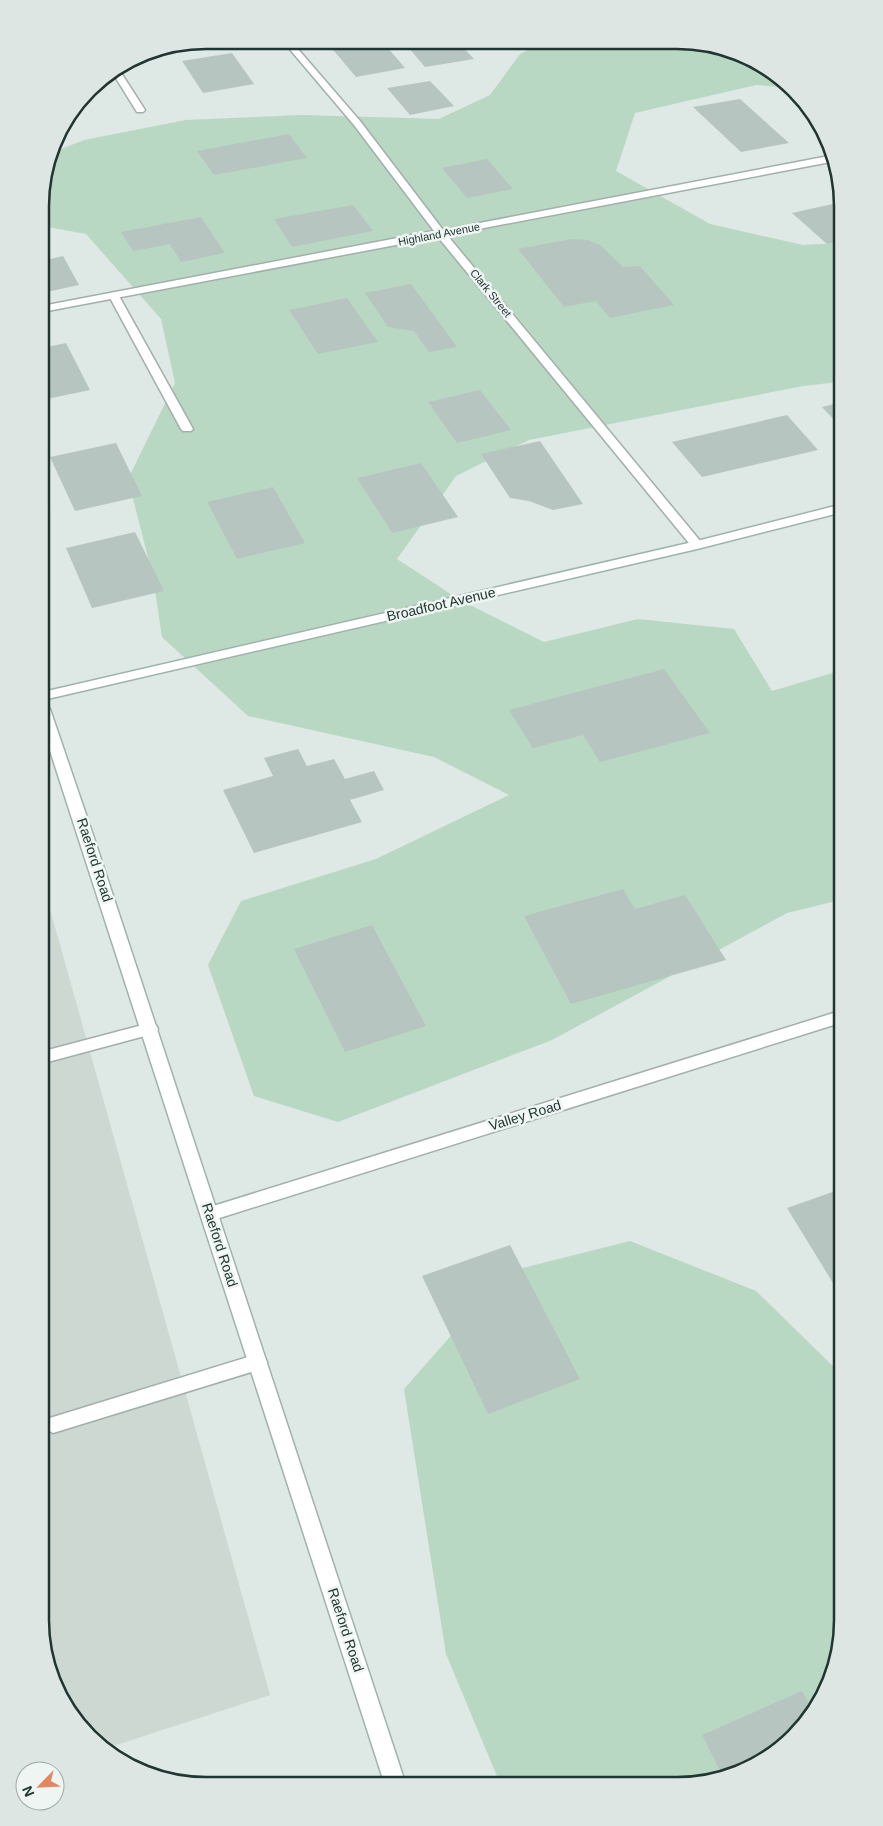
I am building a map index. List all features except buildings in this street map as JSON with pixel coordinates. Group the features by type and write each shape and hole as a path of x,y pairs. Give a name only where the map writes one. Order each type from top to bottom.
{"street":[{"name":"Clark Street","path":"294,49 358,123 441,234 698,545"},
{"path":"118,75 140,110"},
{"name":"Highland Avenue","path":"49,308 827,160"},
{"path":"114,296 187,428"},
{"name":"Broadfoot Avenue","path":"49,695 698,545 834,510"},
{"name":"Raeford Road","path":"49,727 393,1777"},
{"name":"Valley Road","path":"210,1214 834,1019"},
{"path":"49,1056 150,1030"},
{"path":"53,1425 258,1362"}],"shaded area":[{"path":"49,905 270,1695 112,1746 81,1716 70,1699 54,1661 50,1641 49,1620"}],"green space":[{"path":"530,49 698,50 718,54 737,61 756,70 779,87 756,85 635,113 616,171 710,224 803,245 834,243 834,382 803,386 529,440 456,476 397,559 460,600 544,642 638,619 734,629 772,691 834,672 834,901 787,913 552,1040 338,1122 254,1096 208,965 241,901 376,859 509,795 434,757 248,716 162,637 153,577 128,479 175,383 161,319 86,234 49,227 50,185 59,150 84,140 186,120 303,115 439,119 490,95 520,54"},
{"path":"630,1241 756,1291 834,1367 834,1630 829,1661 813,1699 802,1716 773,1745 756,1756 718,1772 698,1776 497,1777 446,1654 404,1389 507,1272"}]}
